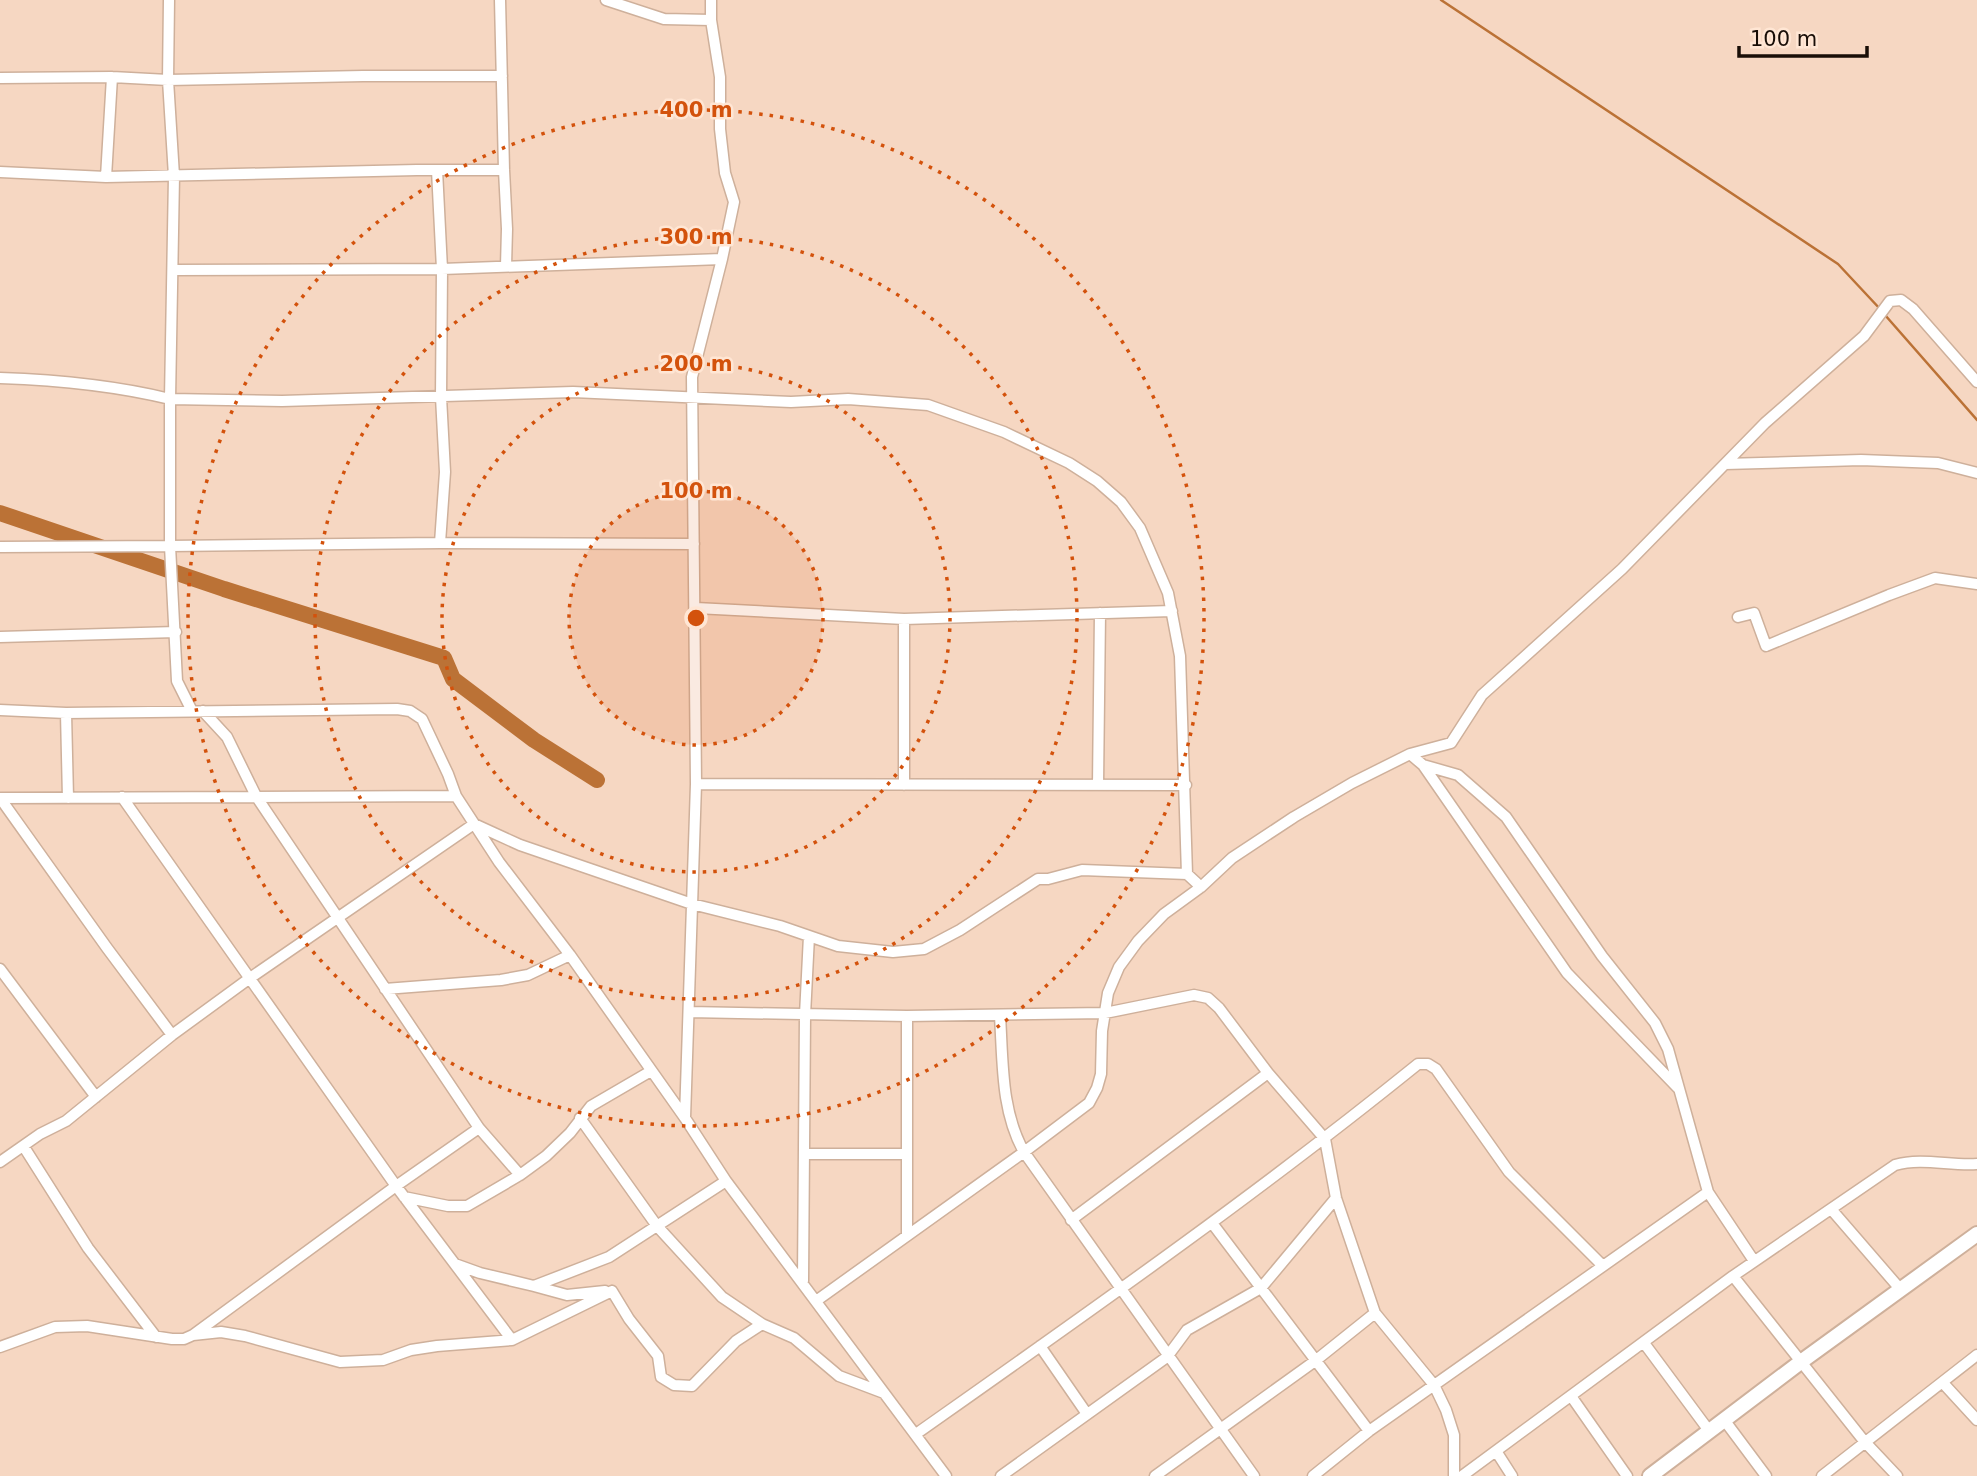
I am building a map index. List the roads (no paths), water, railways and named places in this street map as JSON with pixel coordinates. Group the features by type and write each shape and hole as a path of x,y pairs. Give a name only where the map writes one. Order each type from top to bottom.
{"street":[{"path":"169,0 168,80 174,176 170,546 177,681 198,711 227,737 256,796 337,918 479,1128 520,1175"},
{"path":"500,0 506,266"},
{"path":"606,0 664,19 711,20"},
{"path":"685,1118 696,784 692,377 734,202 725,173 720,129 720,77 711,20 711,0"},
{"path":"0,78 112,77 168,80 502,75"},
{"path":"106,177 112,77"},
{"path":"437,170 442,269 441,397 445,472 440,542"},
{"path":"0,172 106,177 504,170"},
{"path":"173,270 442,269 722,259"},
{"path":"816,1301 1089,1103 1101,1074 1108,993 1119,967 1138,941 1164,914 1232,858 1294,817 1352,783 1410,754 1451,743 1482,695 1622,569 1765,423 1864,336 1890,302 1901,300 1913,309 1977,382"},
{"path":"0,378 113,386 170,399 282,401 573,392 791,402 848,399 928,405 1004,432 1069,463 1097,481 1121,502 1140,528 1168,593 1180,656 1187,874"},
{"path":"1725,464 1861,460 1938,463 1977,472"},
{"path":"0,547 440,542 694,544"},
{"path":"1738,617 1754,614 1766,646 1889,594 1935,578 1977,584"},
{"path":"696,608 904,619 1172,611"},
{"path":"1098,785 1100,613"},
{"path":"904,619 904,785"},
{"path":"0,637 176,632"},
{"path":"0,710 66,713 397,709 410,711 422,719 449,774 456,796 499,862 570,955 726,1181 946,1476"},
{"path":"66,713 68,798"},
{"path":"1410,754 1423,765 1567,973 1679,1090"},
{"path":"1423,765 1458,775 1506,817 1602,956 1655,1023 1668,1049 1707,1192 1754,1261"},
{"path":"696,784 1186,785"},
{"path":"0,798 456,796"},
{"path":"122,797 396,1186 512,1340"},
{"path":"0,798 172,1035"},
{"path":"474,824 520,845 692,904 780,926 838,946 893,952 924,948 960,930 1038,879 1082,870 1187,874 1200,887"},
{"path":"0,1162 66,1121 172,1035 250,978 474,824"},
{"path":"803,1281 805,1015 809,936"},
{"path":"385,989 501,980 528,975 570,955"},
{"path":"0,969 96,1097"},
{"path":"689,1012 1000,1016 1105,1013 1194,995 1208,998 1325,1139 1336,1198 1375,1313 1434,1385 1446,1410 1454,1434 1454,1476"},
{"path":"906,1016 906,1236"},
{"path":"1000,1016 1007,1110 1013,1133 1120,1291 1254,1476"},
{"path":"916,1434 1120,1291 1325,1139 1418,1064 1428,1064 1436,1069 1522,1188 1603,1266"},
{"path":"404,1197 448,1206 467,1206 520,1175 546,1156 570,1133 591,1106 651,1071"},
{"path":"1071,1220 1268,1073"},
{"path":"580,1118 657,1226 722,1297 762,1324 794,1338 839,1376 885,1394"},
{"path":"193,1335 479,1128"},
{"path":"24,1147 88,1248 156,1337"},
{"path":"804,1154 906,1154"},
{"path":"1462,1476 1733,1276 1895,1165 1908,1161 1977,1164"},
{"path":"534,1286 609,1257 726,1181"},
{"path":"1313,1476 1369,1431 1707,1192"},
{"path":"1002,1476 1167,1357 1187,1331 1261,1288 1336,1198"},
{"path":"1831,1209 1901,1290"},
{"path":"1212,1223 1369,1431"},
{"path":"1650,1476 1977,1234"},
{"path":"454,1264 567,1295 612,1291"},
{"path":"1733,1276 1864,1441 1897,1476"},
{"path":"612,1291 629,1319 658,1356 661,1377 674,1385 692,1386 736,1341 762,1324"},
{"path":"0,1347 55,1326 87,1326 173,1339 221,1332 340,1362 383,1360 411,1350 512,1340 612,1291"},
{"path":"1155,1476 1315,1361 1375,1313"},
{"path":"1644,1343 1710,1432"},
{"path":"1040,1346 1087,1414"},
{"path":"1822,1476 1977,1355"},
{"path":"1943,1383 1977,1420"},
{"path":"1571,1396 1627,1476"},
{"path":"1725,1421 1766,1476"},
{"path":"1496,1451 1512,1476"}],"waterway":[{"path":"1441,0 1838,264 1881,310"},
{"path":"1885,315 1977,420"},
{"path":"0,513 224,589 444,658 453,679 534,740 597,780"}]}
